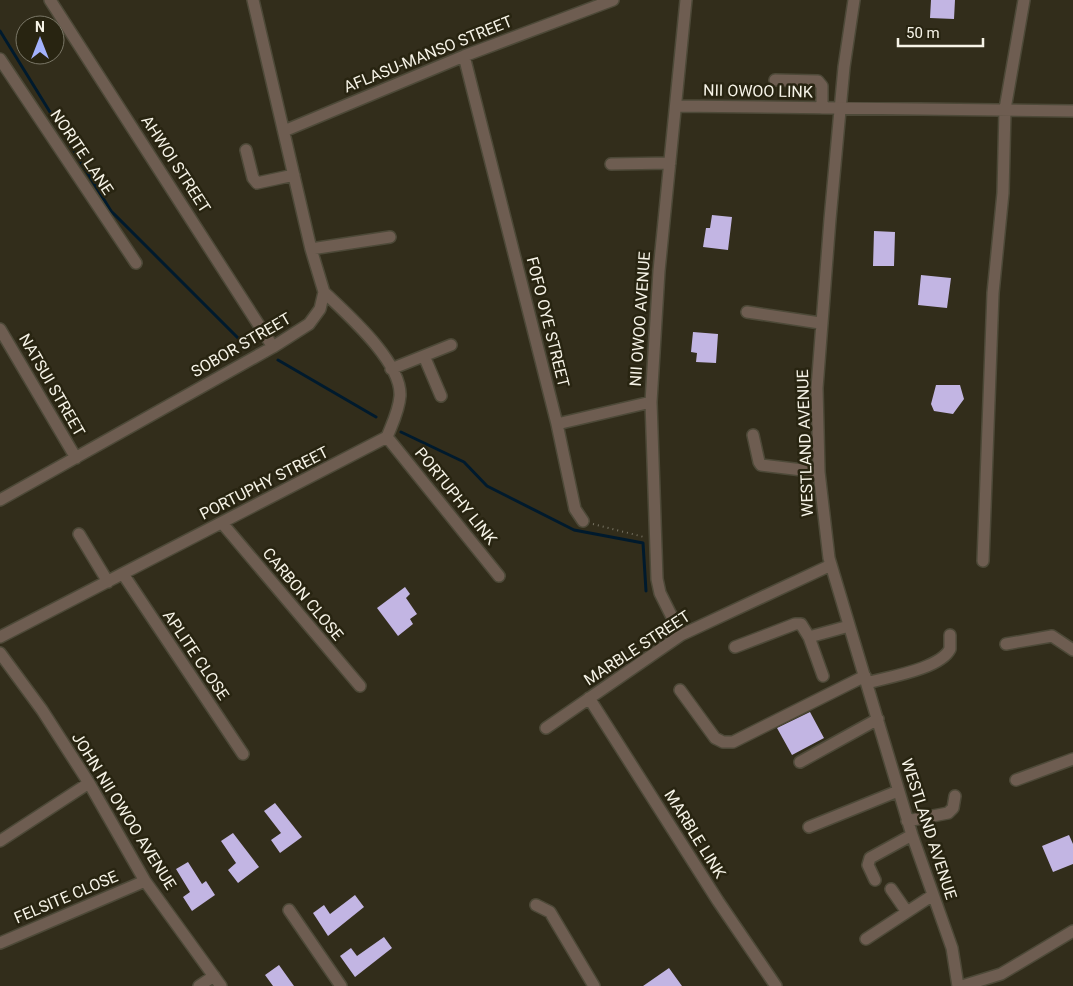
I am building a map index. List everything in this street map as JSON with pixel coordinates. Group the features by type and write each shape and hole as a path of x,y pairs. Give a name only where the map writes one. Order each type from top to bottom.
{"street":[{"name":"AHWOI STREET","path":"50,0 273,347"},
{"path":"253,0 311,249 324,292 370,337 391,369 400,394 397,411 387,437"},
{"name":"AFLASU-MANSO STREET","path":"284,131 464,56 614,0"},
{"name":"NII OWOO AVENUE","path":"681,635 660,593 656,540 651,402 659,271 686,0"},
{"name":"WESTLAND AVENUE","path":"854,0 841,108 820,322 816,388 822,513 831,564 907,821 952,948 958,986"},
{"path":"983,561 993,293 1002,193 1005,109 1024,0"},
{"name":"FOFO OYE STREET","path":"464,56 557,424 575,509 583,521"},
{"name":"NORITE LANE","path":"0,59 136,263"},
{"path":"775,80 818,81 822,86 822,108"},
{"name":"NII OWOO LINK","path":"676,106 1073,111"},
{"path":"246,150 253,178 257,183 294,175"},
{"path":"611,164 670,163"},
{"path":"311,249 390,238"},
{"name":"SOBOR STREET","path":"0,500 273,347 309,324 320,309 324,292"},
{"path":"747,312 820,322"},
{"name":"NATSUI STREET","path":"0,329 76,458"},
{"path":"391,369 451,345"},
{"path":"424,356 441,396"},
{"path":"557,424 651,402"},
{"path":"753,435 761,465 819,472"},
{"name":"PORTUPHY STREET","path":"0,637 387,437"},
{"name":"PORTUPHY LINK","path":"387,437 499,576"},
{"name":"CARBON CLOSE","path":"222,523 360,686"},
{"path":"79,534 108,582"},
{"name":"MARBLE STREET","path":"546,728 681,635 831,564"},
{"name":"APLITE CLOSE","path":"123,574 243,754"},
{"path":"735,647 794,624 801,624 809,637 823,676"},
{"path":"809,637 849,626"},
{"path":"680,690 715,738 723,742 733,742 866,680 924,667 942,659 950,649 950,635"},
{"path":"1006,644 1052,636 1073,650"},
{"name":"JOHN NII OWOO AVENUE","path":"0,653 42,710 89,783 146,881 221,986"},
{"name":"MARBLE LINK","path":"589,698 718,901 776,986"},
{"path":"800,762 878,719"},
{"path":"1016,780 1073,759"},
{"path":"0,841 89,783"},
{"path":"809,827 898,791"},
{"path":"907,821 948,813 953,808 955,796"},
{"path":"875,880 868,865 870,858 912,835"},
{"name":"FELSITE CLOSE","path":"0,943 146,881"},
{"path":"891,889 907,912"},
{"path":"866,939 933,895"},
{"path":"536,905 550,912 594,986"},
{"path":"289,910 341,986"},
{"path":"962,986 1001,974 1073,931"},
{"path":"199,986 214,976"}],"path":[{"path":"583,521 656,540"}],"building":[{"path":"931,0 955,0 954,19 930,18"},
{"path":"712,215 732,217 728,250 703,247 706,228 710,228"},
{"path":"874,231 895,232 894,266 873,266"},
{"path":"921,275 951,278 947,308 918,305"},
{"path":"693,332 718,334 716,363 696,362 697,353 691,352"},
{"path":"936,385 960,385 964,399 953,414 934,411 931,404"},
{"path":"405,587 410,594 406,598 417,614 410,619 413,624 398,636 377,608"},
{"path":"810,712 824,738 792,755 777,728"},
{"path":"275,803 302,837 280,853 271,840 281,833 264,811"},
{"path":"233,833 259,867 238,883 228,870 236,863 221,841"},
{"path":"1069,835 1073,844 1073,864 1053,872 1042,846"},
{"path":"188,862 202,884 206,881 215,895 192,911 183,897 190,892 176,869"},
{"path":"355,895 364,907 328,936 313,913 324,905 330,914"},
{"path":"384,937 392,948 355,977 340,956 351,948 357,956"},
{"path":"279,965 294,986 273,986 265,975"},
{"path":"669,968 682,986 643,986"}],"waterway":[{"path":"0,31 111,211 244,344"},
{"path":"278,360 376,417"},
{"path":"401,432 464,462 487,486 574,530 643,543 646,591"}]}
